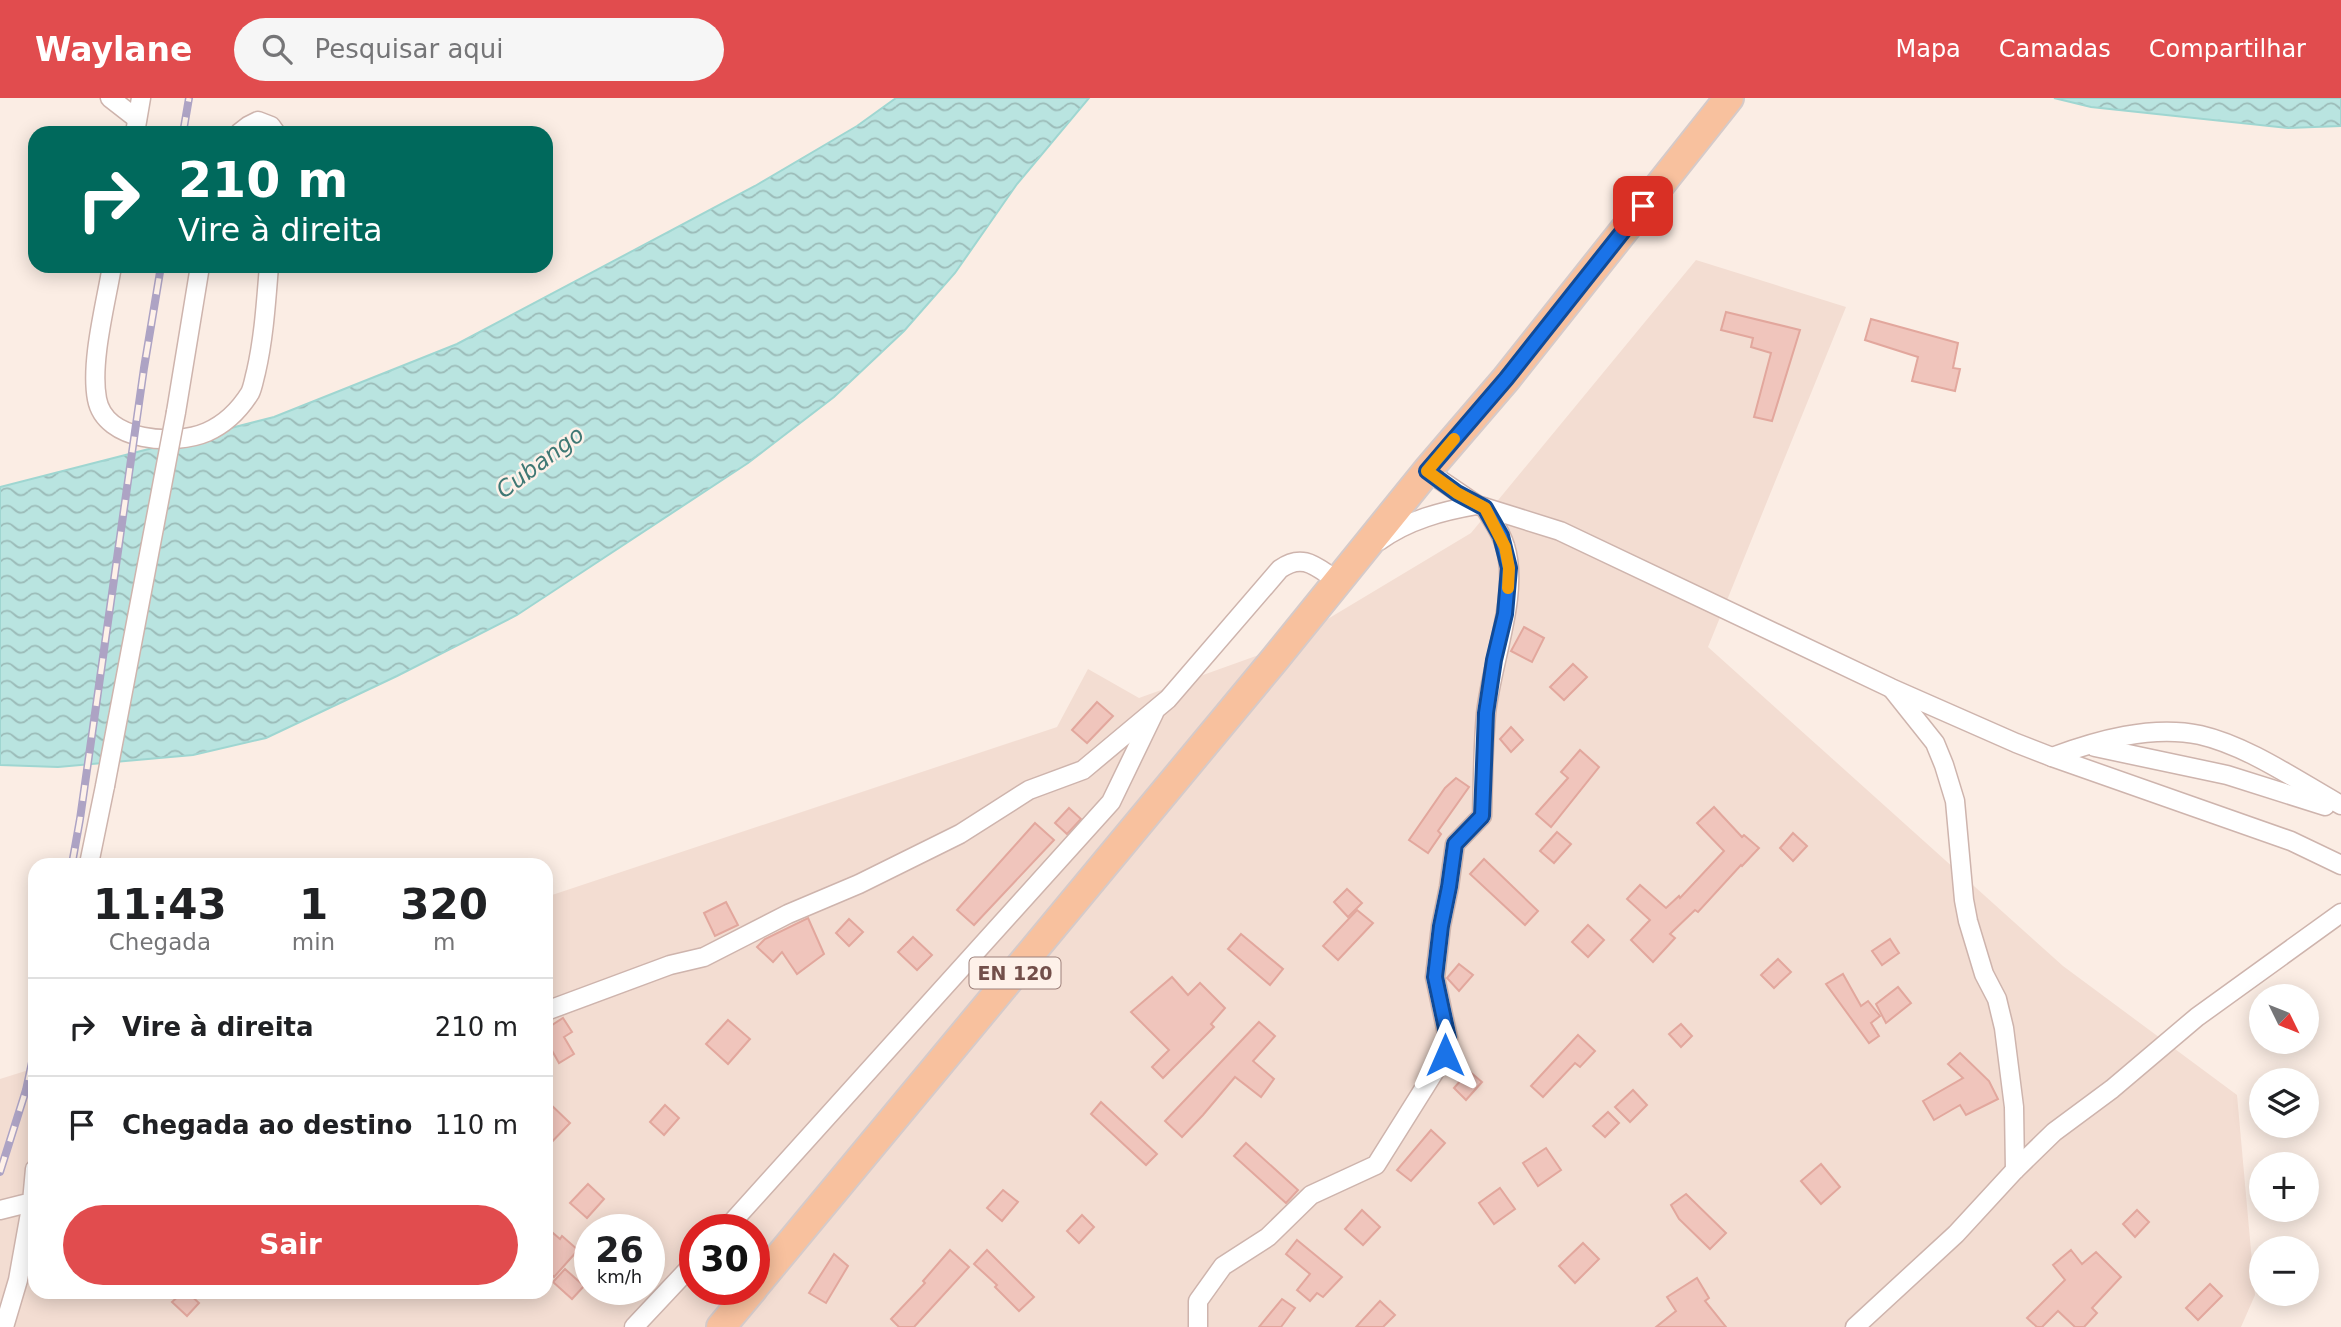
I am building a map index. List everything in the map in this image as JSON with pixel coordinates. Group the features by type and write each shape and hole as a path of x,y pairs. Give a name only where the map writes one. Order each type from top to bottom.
{"main road":[{"name":"EN 120","path":"770,1267 1427,471 1506,379 1729,98"},
{"name":"EN 120","path":"721,1327 739,1305"}],"street":[{"path":"110,98 136,126"},
{"path":"136,126 141,98"},
{"path":"247,126 258,121 272,126"},
{"path":"111,273 98,349 97,402 103,412 124,432 136,436 178,439 206,432 228,419 251,390 261,348 268,273"},
{"path":"90,858 176,412 199,273"},
{"path":"1427,471 1481,506 1560,531 1891,688 2052,757 2291,841 2341,865"},
{"path":"1356,558 1395,529 1444,511 1481,506"},
{"path":"1198,1327 1198,1301 1223,1266 1268,1237 1311,1195 1376,1165 1445,1055 1448,1038 1435,977 1436,956 1455,844 1482,816 1486,713 1494,660 1505,614 1509,568 1501,536 1481,506"},
{"path":"553,1008 670,965 704,957 788,914 859,884 960,834 1029,790 1083,769 1156,710 1289,562 1305,560 1338,581"},
{"path":"1891,688 1935,743 1955,801 1968,921 1984,974 1997,999 2004,1028 2014,1107 2015,1170"},
{"path":"739,1214 1111,803 1156,710"},
{"path":"2052,757 2086,745 2148,732 2200,735 2244,751 2341,804"},
{"path":"2086,745 2227,775 2304,798 2341,813"},
{"path":"1855,1327 1956,1234 2054,1132 2112,1089 2197,1017 2341,913"},
{"path":"0,1210 28,1204"},
{"path":"4,1327 18,1280 28,1229"},
{"path":"634,1327 679,1279"}],"shaded area":[{"path":"1696,260 1846,307 1708,647 2063,966 2237,1095 2250,1236 2250,1306 2241,1327 0,1327 0,1079 28,1070 28,1299 553,1299 553,895 1057,727 1088,669 1139,698 1281,647 1471,533"}],"water":[{"name":"Cubango","path":"896,98 1089,98 1017,184 955,273 904,331 834,397 748,463 517,615 266,738 193,755 58,767 0,765 0,487 274,417 457,344 755,186 857,126"},
{"path":"2054,98 2341,98 2341,126 2288,128 2091,107"}],"building":[{"path":"1726,312 1800,330 1772,421 1754,417 1771,353 1751,347 1753,338 1721,330"},
{"path":"1871,319 1958,343 1953,368 1960,369 1955,391 1912,381 1918,357 1865,340"},
{"path":"1524,627 1544,638 1532,662 1511,651"},
{"path":"1573,664 1587,677 1564,700 1550,687"},
{"path":"1097,702 1113,716 1087,743 1072,730"},
{"path":"1511,727 1523,740 1511,752 1500,739"},
{"path":"1580,750 1599,767 1551,827 1536,814 1568,778 1561,772"},
{"path":"1456,778 1469,787 1438,831 1441,834 1428,853 1409,840 1445,788"},
{"path":"1714,807 1742,837 1744,835 1759,848 1698,912 1695,910 1670,934 1675,938 1653,962 1631,940 1650,920 1627,899 1640,885 1666,908 1679,896 1680,898 1724,851 1697,823"},
{"path":"1069,808 1081,819 1067,834 1055,823"},
{"path":"1035,823 1054,840 974,925 957,910"},
{"path":"1557,832 1571,844 1554,863 1540,851"},
{"path":"1793,833 1807,846 1793,861 1780,848"},
{"path":"1484,859 1538,911 1525,925 1470,874"},
{"path":"1347,889 1362,903 1348,917 1334,902"},
{"path":"726,902 738,925 715,936 704,913"},
{"path":"1357,910 1373,923 1338,960 1323,946"},
{"path":"808,918 824,954 797,974 782,952 773,962 757,947 765,939"},
{"path":"849,919 863,932 849,946 836,933"},
{"path":"1588,925 1604,940 1588,957 1572,942"},
{"path":"1241,934 1283,969 1270,985 1228,949"},
{"path":"913,937 932,955 917,970 898,952"},
{"path":"1890,939 1899,953 1882,965 1872,951"},
{"path":"1778,959 1791,972 1774,988 1761,975"},
{"path":"1459,964 1473,975 1459,991 1447,978"},
{"path":"1843,974 1861,1006 1868,1001 1880,1016 1871,1023 1879,1036 1869,1043 1826,984"},
{"path":"1172,977 1188,995 1200,983 1225,1008 1211,1024 1214,1027 1163,1078 1152,1067 1169,1050 1131,1012"},
{"path":"1898,987 1911,1003 1886,1023 1876,1004"},
{"path":"563,1018 572,1032 564,1037 574,1054 559,1063 553,1052 553,1024"},
{"path":"728,1020 750,1039 728,1064 706,1044"},
{"path":"1259,1022 1275,1036 1253,1061 1274,1079 1261,1097 1235,1077 1182,1137 1165,1121"},
{"path":"1681,1024 1692,1036 1681,1047 1669,1034"},
{"path":"1578,1035 1595,1051 1580,1067 1575,1063 1543,1097 1531,1086"},
{"path":"1960,1053 1989,1081 1998,1099 1966,1115 1960,1105 1934,1120 1923,1101 1963,1078 1948,1064"},
{"path":"1469,1071 1482,1082 1466,1100 1454,1088"},
{"path":"1633,1090 1647,1105 1630,1122 1615,1107"},
{"path":"1101,1102 1157,1154 1146,1165 1091,1114"},
{"path":"665,1105 679,1118 664,1135 650,1122"},
{"path":"553,1107 570,1123 553,1141"},
{"path":"1608,1112 1619,1123 1605,1137 1593,1126"},
{"path":"1431,1130 1445,1143 1411,1181 1397,1170"},
{"path":"1246,1143 1298,1190 1286,1203 1234,1156"},
{"path":"1546,1148 1561,1170 1538,1186 1523,1163"},
{"path":"1821,1164 1840,1187 1821,1204 1801,1181"},
{"path":"588,1184 604,1199 591,1214 582,1214 570,1203"},
{"path":"1500,1188 1515,1209 1494,1224 1479,1203"},
{"path":"1003,1190 1018,1202 1002,1221 987,1208"},
{"path":"1686,1194 1726,1233 1710,1249 1679,1219 1671,1205"},
{"path":"1362,1210 1380,1227 1363,1245 1345,1229"},
{"path":"2137,1210 2149,1222 2135,1237 2123,1224"},
{"path":"1082,1215 1094,1227 1079,1243 1067,1231"},
{"path":"553,1233 560,1239 562,1236 574,1246 574,1254 554,1277"},
{"path":"1297,1240 1342,1277 1323,1297 1317,1293 1310,1301 1297,1290 1310,1274 1286,1254"},
{"path":"1583,1243 1599,1259 1575,1283 1559,1266"},
{"path":"950,1250 969,1267 914,1327 899,1327 891,1319 925,1283 923,1281"},
{"path":"987,1250 1034,1297 1019,1311 974,1264"},
{"path":"2071,1250 2082,1264 2096,1252 2121,1277 2092,1308 2097,1313 2084,1327 2075,1327 2058,1311 2042,1327 2037,1327 2027,1318 2065,1280 2053,1265"},
{"path":"834,1254 848,1266 826,1303 809,1293"},
{"path":"565,1269 574,1277 574,1297 572,1299 553,1282"},
{"path":"1697,1278 1709,1298 1705,1301 1726,1327 1656,1327 1676,1311 1667,1297"},
{"path":"2210,1284 2222,1296 2198,1320 2186,1308"},
{"path":"175,1299 195,1299 199,1303 187,1316 172,1302"},
{"path":"1282,1299 1295,1308 1281,1327 1259,1327"},
{"path":"1380,1301 1395,1315 1383,1327 1356,1327"}],"railway":[{"path":"184,126 189,98"},
{"path":"73,858 160,273"},
{"path":"0,1172 28,1081"}],"slow traffic":[{"path":"1454,439 1427,471 1457,493 1485,508 1505,547 1509,568 1508,588"}],"route":[{"path":"1445,1055 1448,1038 1435,977 1436,956 1455,844 1482,816 1486,713 1494,660 1505,614 1509,568 1501,536 1485,508 1457,493 1427,471 1506,379 1643,206"}]}
